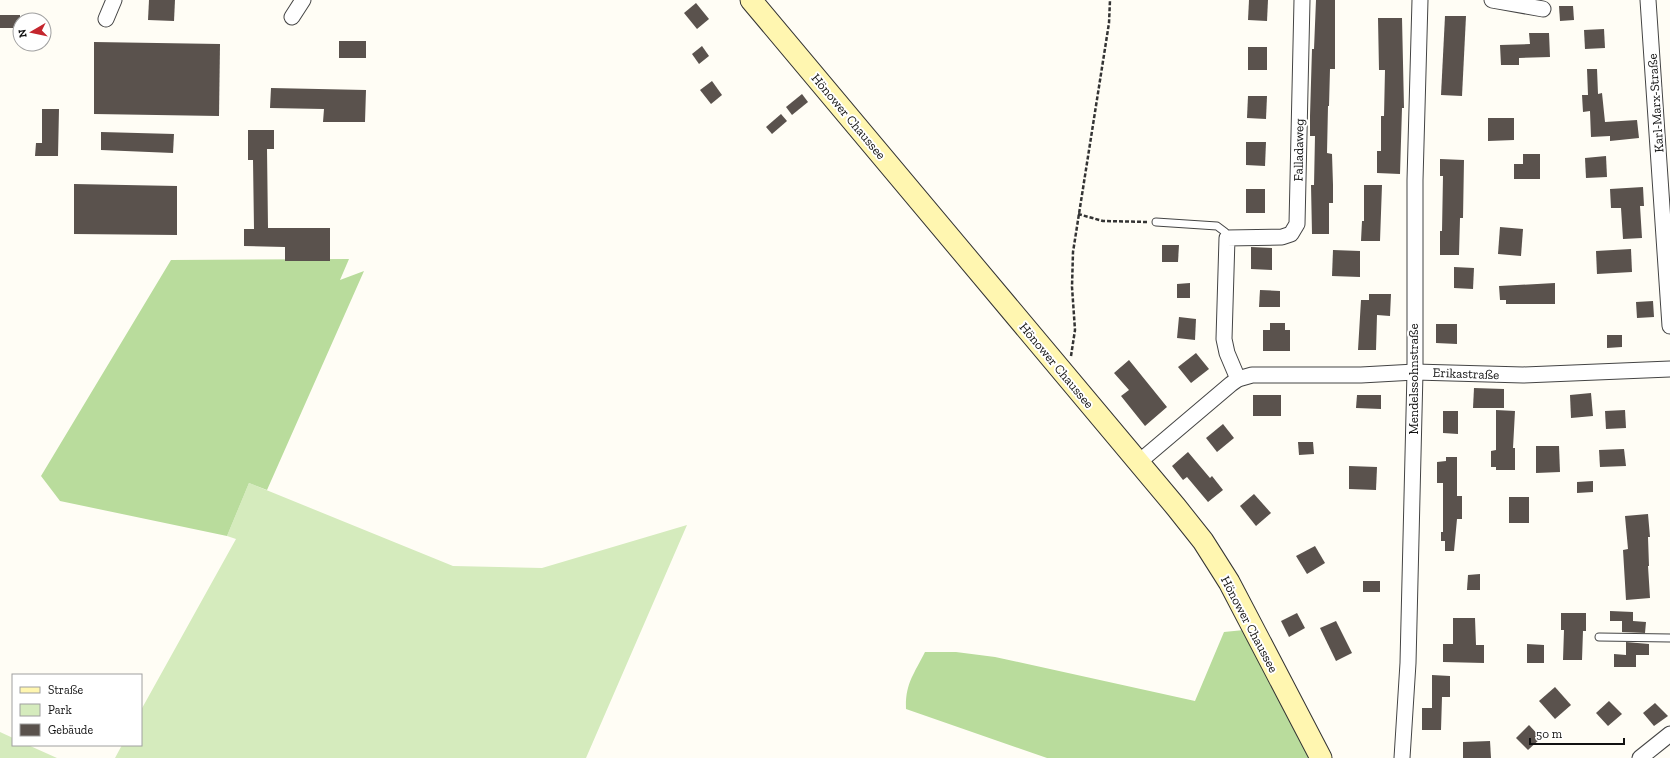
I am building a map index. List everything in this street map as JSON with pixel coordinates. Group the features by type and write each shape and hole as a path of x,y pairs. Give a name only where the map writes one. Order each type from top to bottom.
{"street":[{"path":"106,19 114,0"},
{"path":"292,17 303,0"},
{"name":"Hönower Chaussee","path":"751,0 1059,369 1139,462 1203,541 1229,582 1321,758"},
{"name":"Falladaweg","path":"1227,238 1282,237 1291,234 1297,224 1302,0"},
{"name":"Mendelssohnstraße","path":"1402,758 1407,699 1415,372 1414,210 1420,0"},
{"path":"1492,0 1543,9"},
{"name":"Karl-Marx-Straße","path":"1648,0 1670,326"},
{"path":"1227,238 1224,339 1227,352 1238,379"},
{"name":"Erikastraße","path":"1139,462 1238,379 1252,375 1361,375 1415,372 1523,375 1670,369"},
{"path":"1640,758 1670,734"}],"lane":[{"path":"1156,222 1217,226 1225,232 1227,238"},
{"path":"1598,637 1670,638"}],"path":[{"path":"1059,369 1070,359 1075,330 1072,287 1073,252 1109,24 1110,0"},
{"path":"1078,214 1102,221 1156,222"}],"green space":[{"path":"349,259 340,280 364,271 267,490 249,483 227,536 60,501 41,476 171,260"},
{"path":"249,483 453,566 542,568 687,525 586,758 115,758 121,746 142,746 142,708 236,539 227,536"},
{"path":"1244,630 1309,758 1047,758 906,709 909,686 925,652 956,652 995,657 1195,701 1224,632"},
{"path":"0,732 12,738 12,746 30,746 57,758 0,758"}],"building":[{"path":"149,0 175,0 174,21 148,20"},
{"path":"1249,0 1268,0 1267,21 1248,20"},
{"path":"1316,0 1335,0 1335,69 1330,69 1328,106 1327,153 1332,154 1333,185 1333,203 1329,203 1329,234 1312,234 1311,185 1314,185 1315,136 1310,136 1310,116 1312,49 1314,49"},
{"path":"696,3 709,19 697,29 684,13"},
{"path":"1559,6 1573,6 1574,20 1560,21"},
{"path":"0,15 12,15 12,28 0,28"},
{"path":"1445,16 1466,16 1462,96 1441,95"},
{"path":"1378,18 1402,18 1404,108 1402,108 1400,174 1377,173 1377,151 1381,151 1381,116 1384,116 1385,70 1379,70"},
{"path":"1604,29 1605,48 1585,49 1584,30"},
{"path":"1529,33 1549,33 1550,57 1519,58 1519,65 1501,65 1500,45 1530,44"},
{"path":"339,41 366,41 366,58 339,58"},
{"path":"94,42 220,44 219,116 94,114"},
{"path":"702,46 709,56 699,64 692,54"},
{"path":"1248,47 1267,47 1267,70 1248,70"},
{"path":"1587,69 1597,69 1598,94 1602,93 1605,122 1637,120 1639,138 1610,141 1610,136 1591,137 1590,111 1583,112 1582,95 1588,95"},
{"path":"712,81 722,95 711,104 700,90"},
{"path":"271,88 366,90 365,122 323,122 324,109 270,108"},
{"path":"802,94 808,102 792,115 786,107"},
{"path":"1248,96 1267,96 1266,119 1247,118"},
{"path":"42,109 59,109 58,156 35,156 36,143 42,143"},
{"path":"781,114 787,121 772,134 766,127"},
{"path":"1488,118 1514,118 1514,140 1488,141"},
{"path":"248,130 274,130 274,149 267,149 268,228 330,228 330,261 285,261 285,247 244,246 244,229 254,229 253,160 248,160"},
{"path":"101,132 174,134 173,153 101,150"},
{"path":"1246,142 1266,142 1265,166 1246,165"},
{"path":"1523,154 1540,154 1540,179 1514,179 1514,164 1523,164"},
{"path":"1606,156 1607,177 1586,178 1585,158"},
{"path":"1440,159 1464,160 1463,218 1460,218 1459,255 1440,255 1443,176 1440,176"},
{"path":"74,184 177,186 177,235 74,234"},
{"path":"1364,185 1382,185 1380,241 1361,241 1362,221 1364,221"},
{"path":"1643,187 1644,206 1640,206 1642,238 1623,239 1621,208 1611,208 1610,189"},
{"path":"1246,189 1265,189 1265,213 1246,213"},
{"path":"1500,227 1523,229 1521,256 1498,254"},
{"path":"1162,245 1179,245 1178,262 1162,262"},
{"path":"1251,247 1272,248 1272,270 1251,269"},
{"path":"1631,249 1632,272 1597,274 1596,251"},
{"path":"1333,250 1360,251 1360,277 1332,276"},
{"path":"1454,267 1474,268 1473,289 1454,288"},
{"path":"1190,283 1190,298 1177,298 1177,284"},
{"path":"1555,283 1555,304 1506,304 1506,300 1500,300 1499,286"},
{"path":"1260,290 1280,291 1280,307 1259,307"},
{"path":"1369,294 1391,294 1390,316 1377,315 1376,350 1358,350 1361,300 1369,300"},
{"path":"1653,301 1654,317 1637,318 1636,302"},
{"path":"1179,317 1196,319 1195,340 1177,338"},
{"path":"1270,323 1285,323 1285,330 1290,330 1290,351 1263,351 1263,330 1270,330"},
{"path":"1436,324 1457,324 1457,344 1436,343"},
{"path":"1607,335 1622,335 1622,347 1607,348"},
{"path":"1196,353 1209,369 1191,383 1178,367"},
{"path":"1129,360 1167,407 1145,426 1121,396 1129,390 1114,373"},
{"path":"1474,388 1504,389 1504,408 1473,408"},
{"path":"1591,393 1593,416 1571,418 1570,395"},
{"path":"1253,395 1281,395 1281,416 1253,416"},
{"path":"1357,395 1381,395 1381,409 1356,408"},
{"path":"1496,410 1515,411 1513,448 1515,448 1515,470 1496,470 1496,467 1491,467 1491,451 1496,450"},
{"path":"1625,410 1626,428 1606,429 1605,411"},
{"path":"1443,411 1458,411 1458,434 1443,433"},
{"path":"1223,424 1234,438 1217,452 1206,438"},
{"path":"1298,442 1313,442 1314,454 1299,455"},
{"path":"1536,446 1559,446 1560,472 1536,473"},
{"path":"1624,449 1626,466 1600,467 1599,450"},
{"path":"1188,452 1210,478 1212,476 1223,490 1208,502 1187,477 1183,480 1172,466"},
{"path":"1446,457 1457,457 1457,496 1462,496 1462,519 1457,519 1454,551 1445,551 1445,541 1441,541 1441,532 1443,532 1443,483 1437,483 1437,462 1446,461"},
{"path":"1349,466 1377,467 1376,490 1349,489"},
{"path":"1593,481 1593,492 1577,493 1577,482"},
{"path":"1254,494 1271,513 1256,526 1240,506"},
{"path":"1509,497 1529,497 1529,523 1509,523"},
{"path":"1648,514 1650,537 1648,537 1648,566 1650,598 1626,600 1623,550 1628,549 1625,516"},
{"path":"1315,546 1325,563 1307,574 1296,556"},
{"path":"1480,574 1480,590 1467,590 1468,575"},
{"path":"1363,581 1380,581 1380,592 1363,592"},
{"path":"1610,611 1633,612 1633,621 1646,622 1645,633 1622,632 1622,621 1610,621"},
{"path":"1297,613 1305,628 1289,637 1281,621"},
{"path":"1561,613 1586,613 1586,631 1583,631 1582,660 1563,660 1564,630 1561,630"},
{"path":"1453,618 1475,618 1476,645 1484,645 1484,663 1443,662 1443,644 1453,644"},
{"path":"1336,621 1352,653 1336,661 1320,628"},
{"path":"1626,642 1649,644 1649,655 1636,655 1636,667 1614,667 1614,654 1626,655"},
{"path":"1527,644 1544,645 1544,663 1527,663"},
{"path":"1432,675 1450,676 1450,697 1442,697 1441,730 1422,730 1422,708 1432,708"},
{"path":"1555,687 1571,705 1555,719 1539,701"},
{"path":"1609,701 1622,714 1608,726 1596,713"},
{"path":"1655,703 1668,716 1654,726 1643,713"},
{"path":"1529,725 1541,738 1528,750 1516,738"},
{"path":"1490,741 1491,758 1463,758 1463,742"}]}
